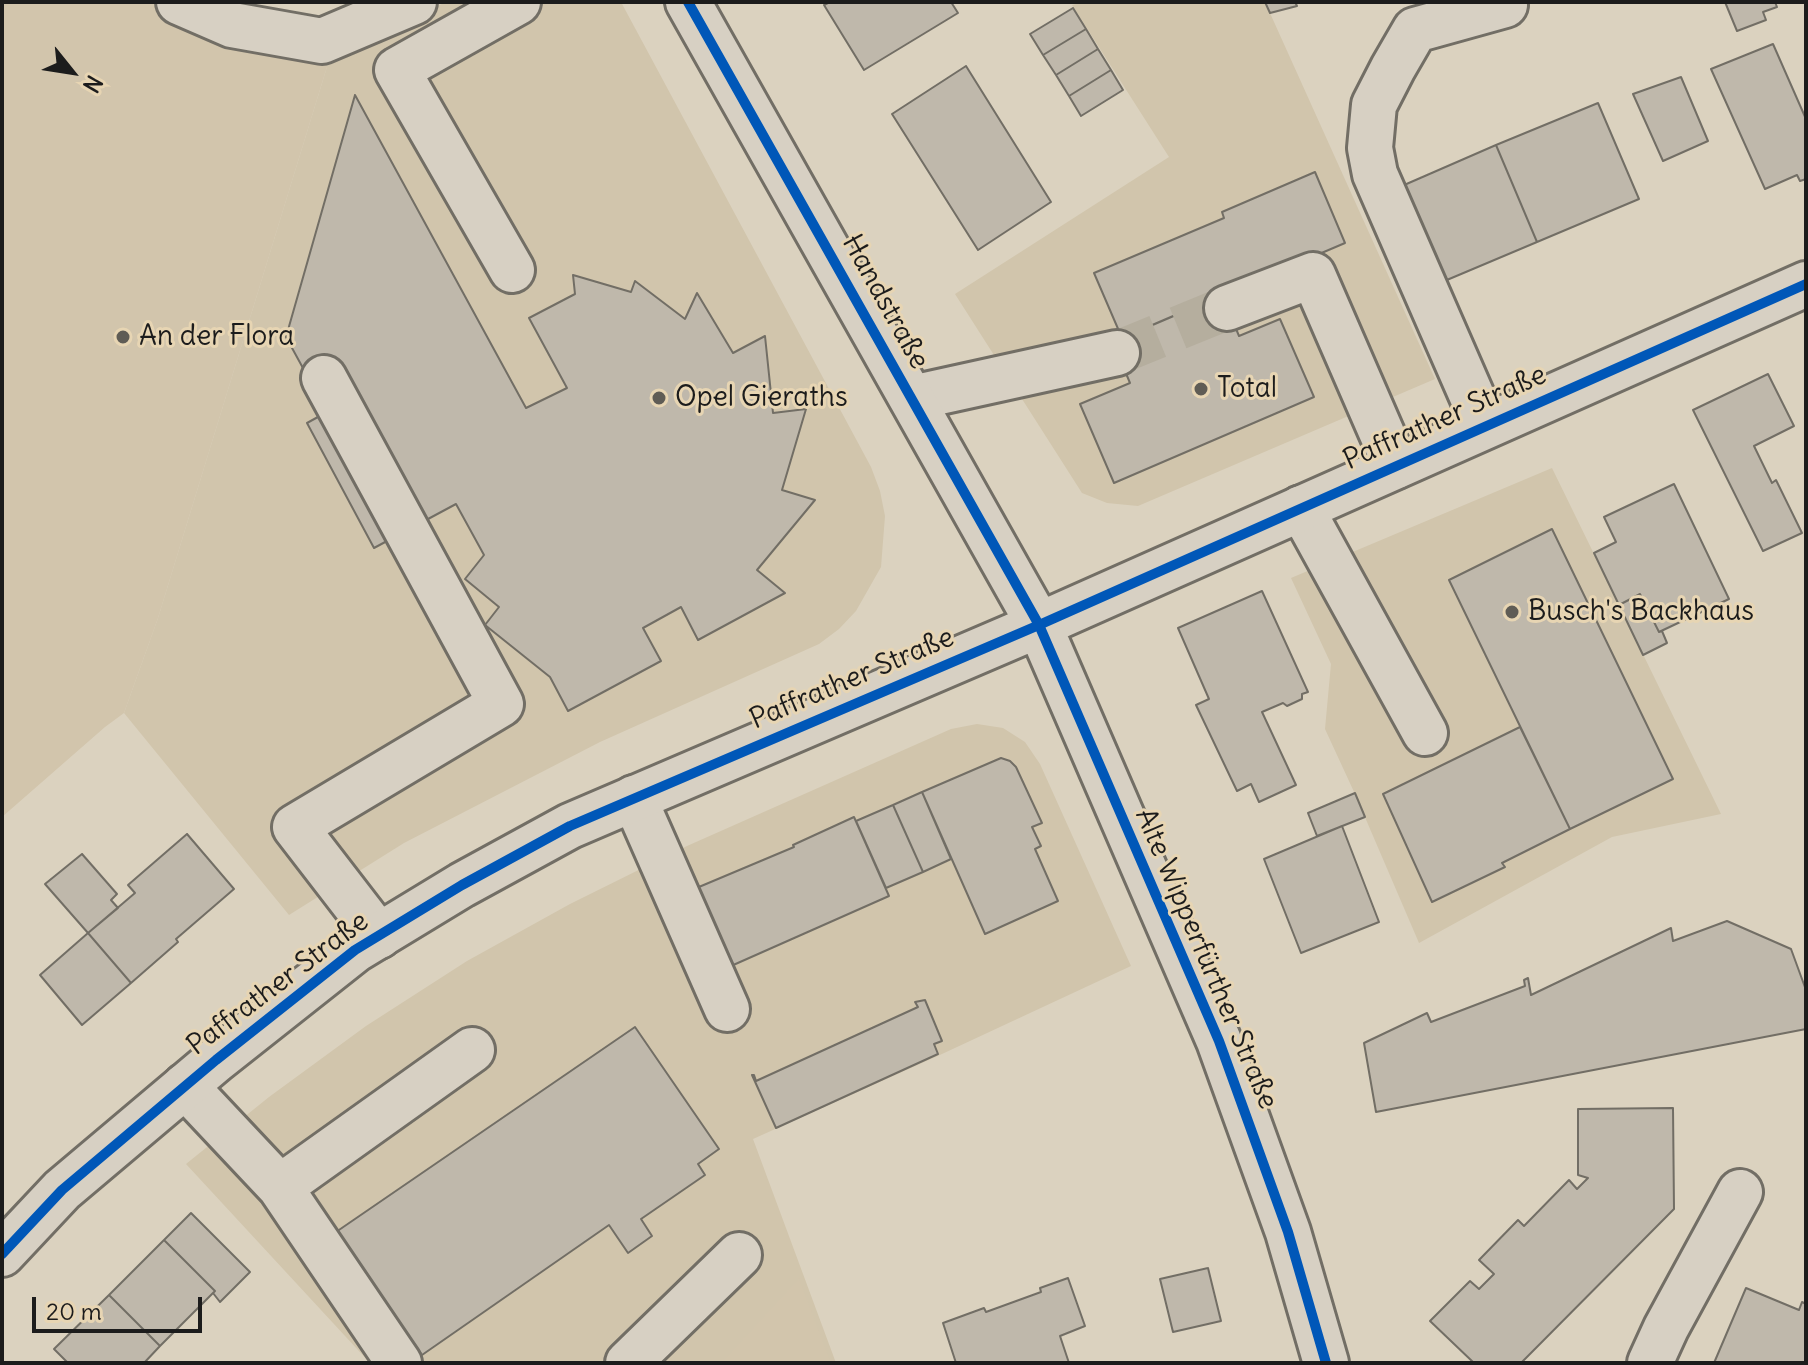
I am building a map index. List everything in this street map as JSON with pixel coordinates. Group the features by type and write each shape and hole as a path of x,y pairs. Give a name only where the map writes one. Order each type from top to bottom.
{"main road":[{"path":"179,2 232,25 322,41 414,2"},
{"path":"512,270 397,70 518,2"},
{"name":"Handstraße","path":"688,2 1039,625"},
{"path":"1485,426 1375,174 1370,148 1374,105 1415,30 1505,5"},
{"path":"1227,308 1313,275 1396,466"},
{"name":"Paffrather Straße","path":"2,1254 62,1190 185,1086 355,950 556,833 1039,625 1806,284"},
{"path":"912,398 1117,353"},
{"path":"324,378 501,704 295,827 379,936"},
{"path":"1301,508 1425,733"},
{"name":"Alte Wipperfürther Straße","path":"1039,625 1219,1041 1288,1232 1326,1363"},
{"path":"634,798 727,1009"},
{"path":"280,1187 472,1050"},
{"path":"185,1086 280,1187 399,1363"},
{"path":"1650,1363 1740,1192"},
{"path":"628,1363 739,1255"}],"shaded area":[{"name":"An der Flora","path":"2,2 247,2 330,57 158,618 124,713 2,817"},
{"path":"446,2 621,2 871,467 885,516 881,567 856,611 819,644 600,742 404,843 289,915 124,713 158,618 330,57"},
{"path":"1084,2 1265,2 1435,379 1138,506 1107,503 1082,493 955,294 1169,157 1072,5"},
{"path":"1552,468 1721,814 1612,837 1419,943 1325,729 1331,664 1291,578"},
{"path":"977,724 1003,728 1025,742 1040,764 1131,966 753,1139 836,1363 370,1363 186,1164 269,1097 366,1026 467,961 570,904 687,846 951,729"},
{"path":"799,1278 831,1363 721,1363"}],"building":[{"path":"830,2 951,2 958,13 864,70 824,5"},
{"path":"1265,2 1295,2 1297,6 1270,13"},
{"path":"1725,2 1775,2 1777,7 1763,12 1766,20 1737,31"},
{"path":"1073,8 1086,29 1043,55 1030,34"},
{"path":"1086,29 1098,49 1056,75 1043,55"},
{"path":"1773,44 1806,119 1806,179 1800,181 1797,175 1765,189 1711,69"},
{"path":"1098,49 1111,70 1069,96 1056,75"},
{"path":"966,66 1051,202 978,250 892,114"},
{"path":"1111,70 1123,90 1081,116 1069,96"},
{"path":"1681,77 1708,141 1663,161 1633,94"},
{"name":"Opel Gieraths","path":"355,95 526,408 567,388 529,318 575,294 573,275 631,292 635,281 685,319 697,293 733,353 765,336 773,413 806,409 782,490 815,500 757,570 785,593 698,640 681,607 643,628 661,661 568,711 550,677 485,625 499,607 465,579 484,555 456,504 374,548 307,423 327,412 286,337"},
{"path":"1598,103 1639,199 1537,242 1496,145"},
{"path":"1496,145 1537,242 1435,285 1395,189"},
{"path":"1315,172 1345,243 1122,338 1094,273 1224,218 1222,212"},
{"path":"1222,295 1239,336 1280,319 1314,397 1114,483 1080,404 1130,383 1110,335 1119,331 1122,338"},
{"path":"1768,374 1794,426 1754,446 1772,483 1776,480 1802,533 1763,551 1693,410"},
{"path":"1674,484 1729,599 1659,632 1640,594 1619,605 1594,553 1616,542 1604,517"},
{"path":"1552,529 1673,779 1570,829 1449,580"},
{"path":"1262,591 1308,692 1302,694 1302,699 1287,706 1283,703 1262,712 1296,785 1259,802 1251,784 1237,791 1196,705 1209,699 1178,628"},
{"path":"1640,594 1667,643 1643,655 1619,605"},
{"path":"1520,727 1570,829 1502,863 1505,867 1432,902 1383,794"},
{"path":"1001,758 1016,767 1042,823 1032,827 1041,846 1035,849 1058,901 985,934 922,792"},
{"path":"922,792 951,859 923,872 893,805"},
{"path":"1355,793 1365,817 1317,836 1308,813"},
{"path":"893,805 923,872 886,888 856,821"},
{"path":"854,817 889,896 722,970 687,892 794,847"},
{"path":"1342,826 1379,922 1301,953 1264,859"},
{"path":"187,834 234,889 131,983 88,933 135,893 128,885"},
{"path":"82,854 117,894 111,900 118,908 88,933 45,884"},
{"path":"1727,921 1791,949 1806,990 1806,1029 1376,1112 1364,1043 1427,1013 1431,1022 1525,986 1524,980 1528,978 1531,995 1671,928 1673,941"},
{"path":"88,933 131,983 82,1025 40,975"},
{"path":"925,1000 942,1041 934,1044 938,1054 776,1128 752,1075 756,1081 918,1007 915,1002"},
{"path":"635,1027 719,1149 698,1164 705,1175 641,1219 652,1236 628,1253 609,1225 422,1355 336,1232"},
{"path":"1673,1108 1674,1209 1521,1363 1474,1363 1430,1321 1470,1281 1479,1289 1494,1274 1479,1260 1518,1220 1524,1226 1569,1180 1577,1189 1588,1178 1578,1175 1578,1109"},
{"path":"191,1213 250,1272 220,1302 213,1293 215,1291 164,1240"},
{"path":"164,1240 215,1291 160,1346 109,1295"},
{"path":"1208,1268 1221,1321 1173,1332 1160,1279"},
{"path":"1068,1278 1085,1326 1060,1336 1069,1363 956,1363 943,1323 984,1308 986,1312 1041,1292 1040,1288"},
{"path":"1746,1288 1799,1310 1802,1302 1806,1304 1806,1363 1714,1363"},
{"path":"109,1295 160,1346 144,1363 68,1363 54,1349"}],"tunnel":[{"path":"1117,353 1227,308"}],"cycle path":[{"path":"688,2 1039,625 1219,1041 1288,1232 1326,1363"},
{"path":"2,1254 62,1190 216,1060 355,950 462,885 570,826 1039,625 1806,284"}],"place":[{"name":"An der Flora","path":"123,337"},
{"name":"Total","path":"1201,389"},
{"name":"Opel Gieraths","path":"659,398"},
{"name":"Busch's Backhaus","path":"1512,612"}]}
